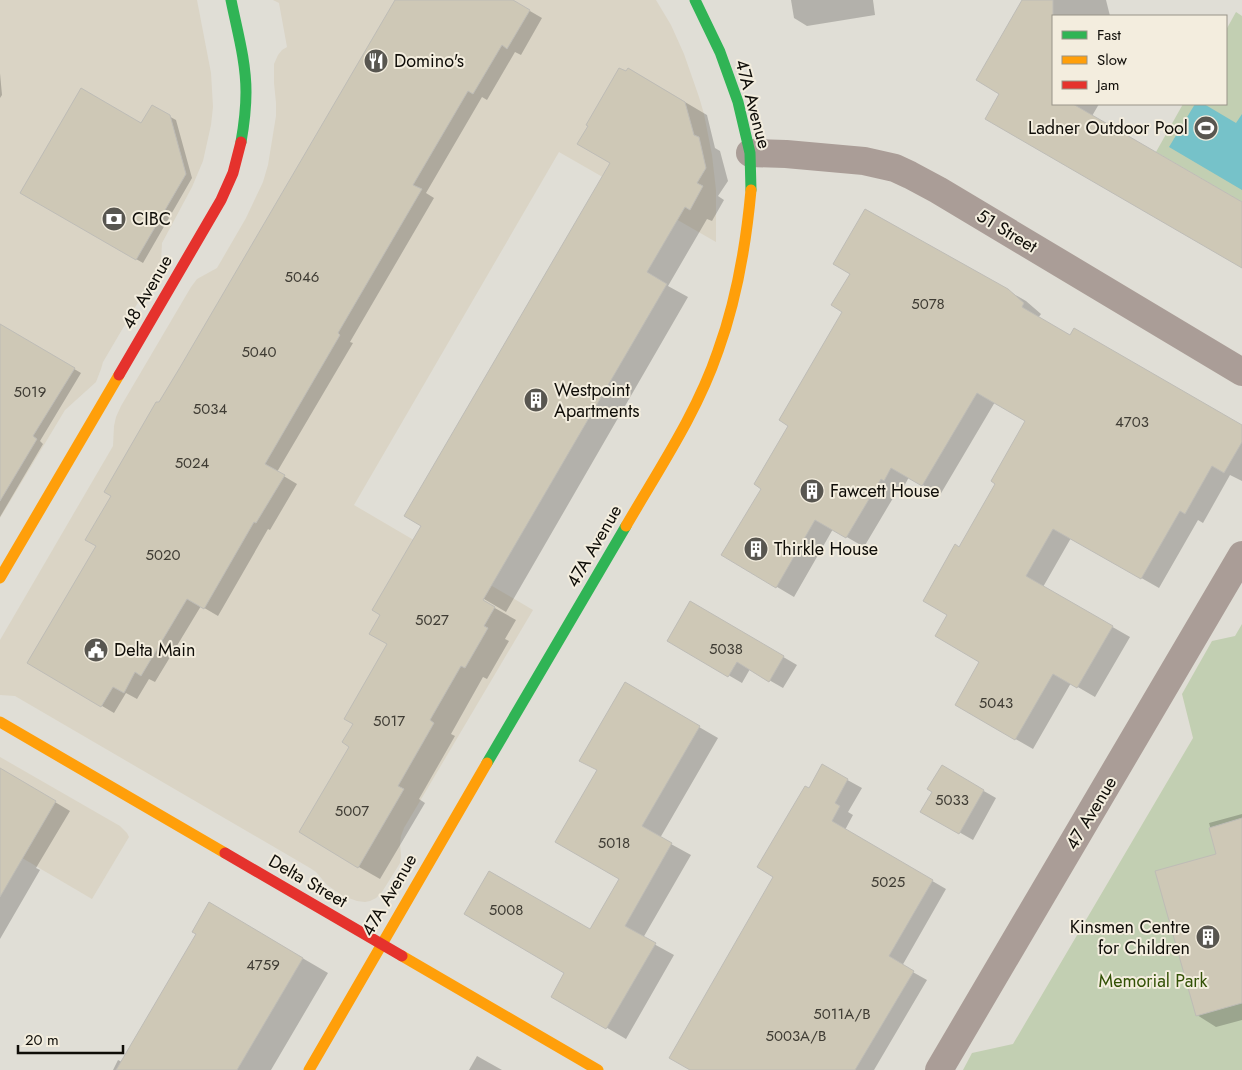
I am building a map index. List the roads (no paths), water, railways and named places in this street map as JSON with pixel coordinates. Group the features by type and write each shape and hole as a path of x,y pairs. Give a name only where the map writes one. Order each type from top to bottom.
{"street":[{"name":"48 Avenue","path":"0,578 213,215 232,175 239,148 246,91 244,67 231,0"},
{"name":"47A Avenue","path":"309,1070 668,454 699,396 718,352 731,311 742,261 751,185 750,153 738,102 720,52 695,0"},
{"name":"51 Street","path":"750,153 786,154 864,161 894,168 910,175 1242,372"},
{"name":"47 Avenue","path":"939,1070 1242,555"},
{"name":"Delta Street","path":"0,722 598,1070"}],"water":[{"path":"1194,105 1206,105 1236,123 1242,114 1242,190 1169,147"}],"place":[{"name":"Domino's","path":"376,61"},
{"name":"Ladner Outdoor Pool","path":"1206,128"},
{"name":"CIBC","path":"114,219"},
{"name":"Westpoint Apartments","path":"536,400"},
{"name":"Fawcett House","path":"812,491"},
{"name":"Thirkle House","path":"756,549"},
{"name":"Delta Main","path":"96,650"},
{"name":"Kinsmen Centre for Children","path":"1208,937"}],"park label":[{"name":"Memorial Park","path":"1153,981"}]}
